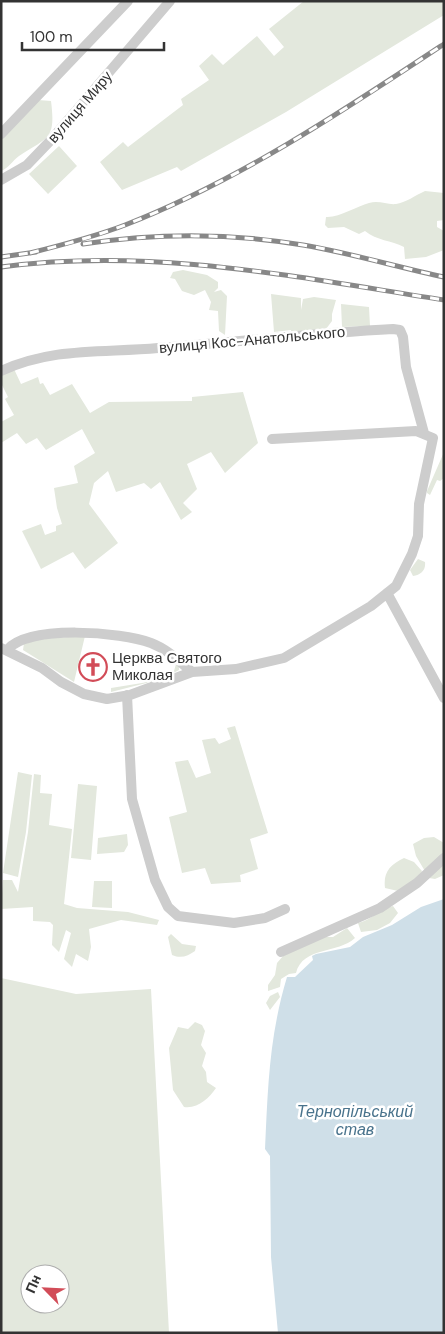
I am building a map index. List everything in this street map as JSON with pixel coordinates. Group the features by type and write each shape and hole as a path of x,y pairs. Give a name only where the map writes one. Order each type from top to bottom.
{"street":[{"path":"1,134 128,1"},
{"name":"вулиця Миру","path":"1,180 27,165 52,140 170,1"},
{"name":"вулиця Кос-Анатольського","path":"1,371 56,353 123,351 393,329 400,330 403,337 406,367 428,436"},
{"path":"4,649 42,668 61,682 84,694 107,699 128,695 192,672 236,669 284,658 364,611 387,594 396,586 403,574 418,536 419,504 428,436 416,431 272,439"},
{"path":"387,594 444,698"},
{"path":"4,649 12,644 47,635 77,633 132,638 152,643 168,652 192,672"},
{"path":"128,695 132,799 155,880 168,907 178,916 234,923 264,918 285,909"},
{"path":"281,952 380,908 417,883 444,858"}],"shaded area":[{"path":"304,1 444,1 444,15 286,112 181,171 177,167 122,190 100,162 123,142 128,147 183,105 181,99 209,80 199,66 212,54 223,65 257,36 274,56 284,47 269,29"},
{"path":"38,100 51,101 51,131 43,141 19,156 1,171 1,141 5,132"},
{"path":"59,146 77,166 48,194 29,174"},
{"path":"425,191 444,193 444,220 437,221 437,227 444,231 444,250 426,257 405,259 404,247 374,237 365,231 359,234 344,227 328,228 325,225 326,217 337,216 373,202 393,204 407,201"},
{"path":"183,270 207,275 218,282 218,288 214,292 221,290 227,296 225,335 219,331 218,311 209,310 211,302 205,290 194,295 182,291 175,279 170,278 173,272"},
{"path":"271,294 301,298 301,310 303,299 314,297 336,300 332,321 326,329 291,333 291,330 274,332"},
{"path":"341,304 369,307 370,326 342,327"},
{"path":"14,369 21,384 38,377 40,384 43,383 50,395 72,384 90,413 109,402 192,401 192,397 243,392 258,443 225,473 211,452 187,464 197,489 183,503 192,512 181,520 160,482 151,489 144,483 116,492 108,471 94,483 89,504 118,543 85,569 73,552 41,569 22,531 41,524 45,535 56,531 56,526 62,524 54,488 78,483 74,466 95,453 82,429 46,450 37,438 26,444 17,433 1,443 1,422 14,415 5,399 8,397 1,383 1,375"},
{"path":"444,452 444,478 440,481 437,480 430,495 427,491"},
{"path":"418,559 425,562 425,567 421,573 413,576 410,570"},
{"path":"85,636 74,682 23,650 24,643 38,639"},
{"path":"152,646 179,666 179,670 162,679 111,692 111,688 142,683 174,671 176,664"},
{"path":"235,726 268,833 250,839 258,869 240,875 241,882 211,884 205,868 182,873 169,817 187,812 175,762 188,760 196,778 211,773 202,740 215,738 219,744 231,739 227,728"},
{"path":"18,772 32,775 26,832 18,877 3,873"},
{"path":"34,774 41,775 40,793 52,794 49,825 72,829 64,904 77,908 128,912 159,920 157,925 121,920 89,929 91,947 88,961 76,954 72,967 64,959 71,933 66,930 59,952 52,945 53,925 50,922 33,921 33,907 1,909 3,880 12,880 18,892 28,832"},
{"path":"78,784 97,786 91,860 71,858"},
{"path":"127,834 128,845 124,852 97,854 98,838"},
{"path":"434,837 444,843 444,875 435,879 429,878 416,856 413,844 424,838"},
{"path":"404,858 414,862 422,871 419,877 398,891 385,888 386,873 395,863"},
{"path":"94,881 112,881 112,908 92,907"},
{"path":"393,906 398,913 390,923 377,930 361,932 358,923"},
{"path":"347,928 355,938 348,943 306,958 300,964 296,973 289,974 281,979 280,987 268,991 268,985 275,975 277,963 283,956 320,937 333,937"},
{"path":"171,934 182,944 196,946 195,951 184,956 172,955 168,937"},
{"path":"1,978 76,994 151,989 169,1333 1,1333"},
{"path":"278,992 280,997 270,1010 266,1003 270,996"},
{"path":"195,1022 202,1025 205,1031 201,1045 206,1053 202,1066 206,1072 207,1082 216,1088 198,1105 184,1107 173,1090 169,1048 178,1027 188,1029"}],"water":[{"name":"Тернопільський став","path":"444,899 444,1333 278,1333 271,1257 270,1156 265,1149 273,1041 276,1020 287,977 295,977 313,960 312,956 316,954 350,947 363,937 392,925 421,907"}],"railway":[{"path":"30,253 125,225 208,188 289,143 444,44"},
{"path":"83,244 165,236 248,238 321,248 444,277"},
{"path":"1,257 36,252"},
{"path":"1,267 113,260 224,267 444,300"}],"place":[{"name":"Церква Святого Миколая","path":"93,667"}]}
